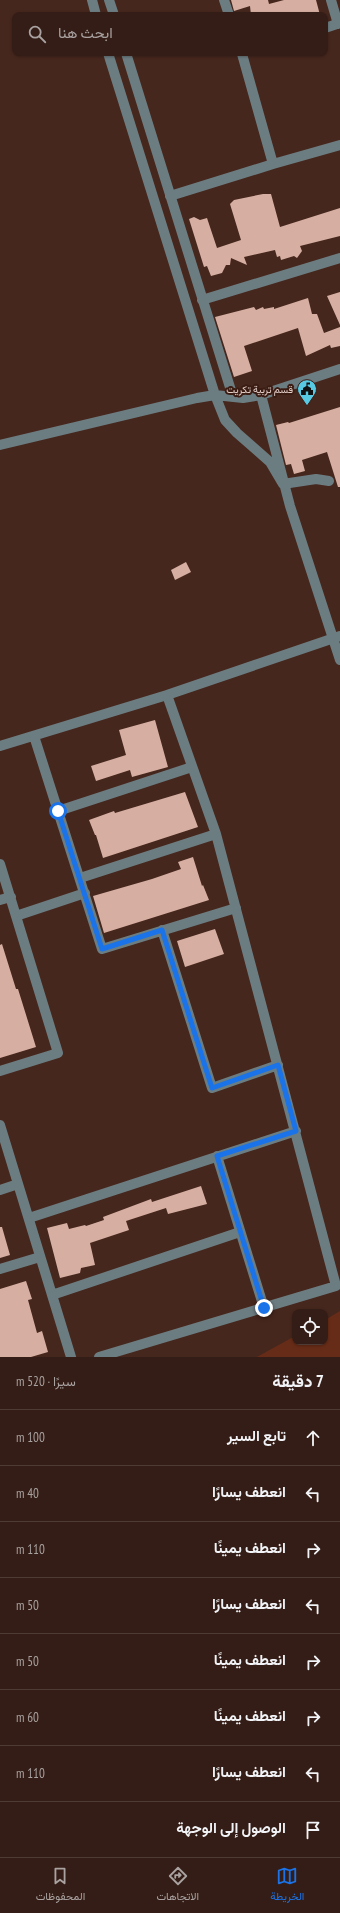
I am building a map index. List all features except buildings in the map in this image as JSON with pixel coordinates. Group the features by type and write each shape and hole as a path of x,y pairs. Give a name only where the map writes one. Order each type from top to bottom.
{"street":[{"path":"92,0 95,12"},
{"path":"109,0 113,12"},
{"path":"224,0 228,12"},
{"path":"328,27 339,23 331,0"},
{"path":"109,56 215,395 226,420 270,462 283,484"},
{"path":"127,56 233,397"},
{"path":"243,56 273,164"},
{"path":"170,196 340,145"},
{"path":"202,300 340,258"},
{"path":"0,445 188,399 215,395 243,398 261,396 340,369"},
{"path":"261,396 283,484 337,637 340,660"},
{"path":"283,484 316,479 328,481"},
{"path":"0,746 167,695 337,637"},
{"path":"99,1357 336,1286 216,834 167,695"},
{"path":"34,736 102,949 236,908"},
{"path":"58,811 192,767"},
{"path":"80,878 216,834"},
{"path":"0,864 58,1053 0,1071"},
{"path":"16,916 85,893"},
{"path":"0,900 11,897"},
{"path":"162,930 212,1088 278,1065"},
{"path":"0,1125 71,1357"},
{"path":"28,1218 296,1131"},
{"path":"217,1156 264,1308"},
{"path":"0,1190 18,1184"},
{"path":"52,1295 240,1232"},
{"path":"0,1270 40,1257"}],"shaded area":[{"path":"340,1311 340,1357 257,1357 292,1338 292,1345 328,1345 328,1318"}],"place":[{"name":"قسم تربية تكريت","path":"307,406"}],"route":[{"path":"58,811 102,949 162,930 212,1088 278,1065 296,1131 217,1156 264,1308"}]}
